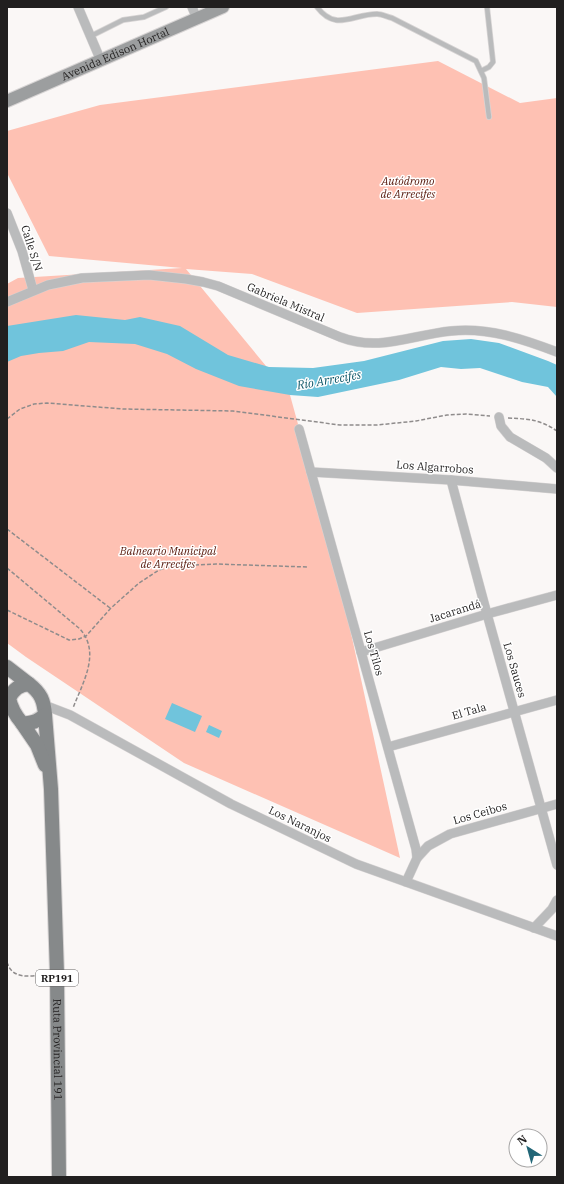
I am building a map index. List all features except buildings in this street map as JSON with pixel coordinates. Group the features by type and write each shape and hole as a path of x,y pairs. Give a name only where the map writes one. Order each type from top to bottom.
{"main road":[{"name":"Avenida Edison Hortal","path":"7,101 222,7"},
{"name":"RP191","path":"7,667 29,684 42,697 45,710"},
{"name":"RP191","path":"22,723 14,713 8,696 17,687 29,684"},
{"path":"22,723 34,722 45,710"},
{"name":"Ruta Provincial 191","path":"45,710 50,779 57,974 59,1177"},
{"name":"Ruta Provincial 191","path":"22,723 37,744 50,779"}],"street":[{"path":"78,7 101,61"},
{"path":"192,7 197,19"},
{"name":"Calle S/N","path":"7,213 22,251 33,290"},
{"name":"Gabriela Mistral","path":"7,302 48,285 82,278 149,275 186,279 218,286 359,344 389,343 451,330 478,330 504,334 527,340 557,352"},
{"path":"499,417 501,426 510,437 546,458 557,468"},
{"name":"Los Tilos","path":"299,429 416,848 417,858"},
{"name":"Los Algarrobos","path":"311,472 451,480 557,489"},
{"name":"Los Sauces","path":"451,480 557,865"},
{"name":"Jacarandá","path":"361,652 487,614 557,595"},
{"name":"El Tala","path":"388,747 557,700"},
{"name":"Los Naranjos","path":"45,710 70,715 231,804 356,864 557,936"},
{"name":"Los Ceibos","path":"417,858 428,846 450,834 557,804"},
{"path":"406,882 417,858"},
{"path":"534,928 552,908 557,900"}],"lane":[{"path":"91,36 123,20 144,17 166,7"},
{"path":"317,7 325,17 337,21 377,14 392,18 476,61 484,78 489,117"},
{"path":"481,71 489,67 493,62 488,7"}],"path":[{"path":"7,420 20,409 34,404 47,403 123,408 233,411 340,425 377,425 416,421 447,415 466,414 533,420 546,423 557,431"},
{"path":"7,529 111,608"},
{"path":"7,610 69,640 79,639 86,636 111,608 139,583 159,570 174,566 216,564 307,567"},
{"path":"7,568 80,629 86,636 89,643 90,658 88,670 70,715"},
{"path":"7,962 14,973 21,976 57,974"}],"green space":[{"path":"438,61 520,103 557,98 557,307 512,302 357,313 252,274 186,269 290,395 334,555 400,858 184,763 7,643 7,284 18,278 182,268 49,256 7,173 7,131 100,105"}],"water":[{"name":"Río Arrecifes","path":"76,315 125,320 140,317 180,326 228,355 269,367 313,368 364,361 443,341 471,339 499,343 557,365 557,397 548,387 522,382 480,368 461,369 441,367 399,380 318,397 290,395 239,386 196,369 167,354 135,344 89,342 63,351 21,356 7,362 7,326"},
{"path":"172,703 202,716 195,732 165,719"},
{"path":"209,725 222,731 219,738 206,732"}],"park label":[{"name":"Autódromo de Arrecifes","path":"408,187"},
{"name":"Balneario Municipal de Arrecifes","path":"168,557"}]}
